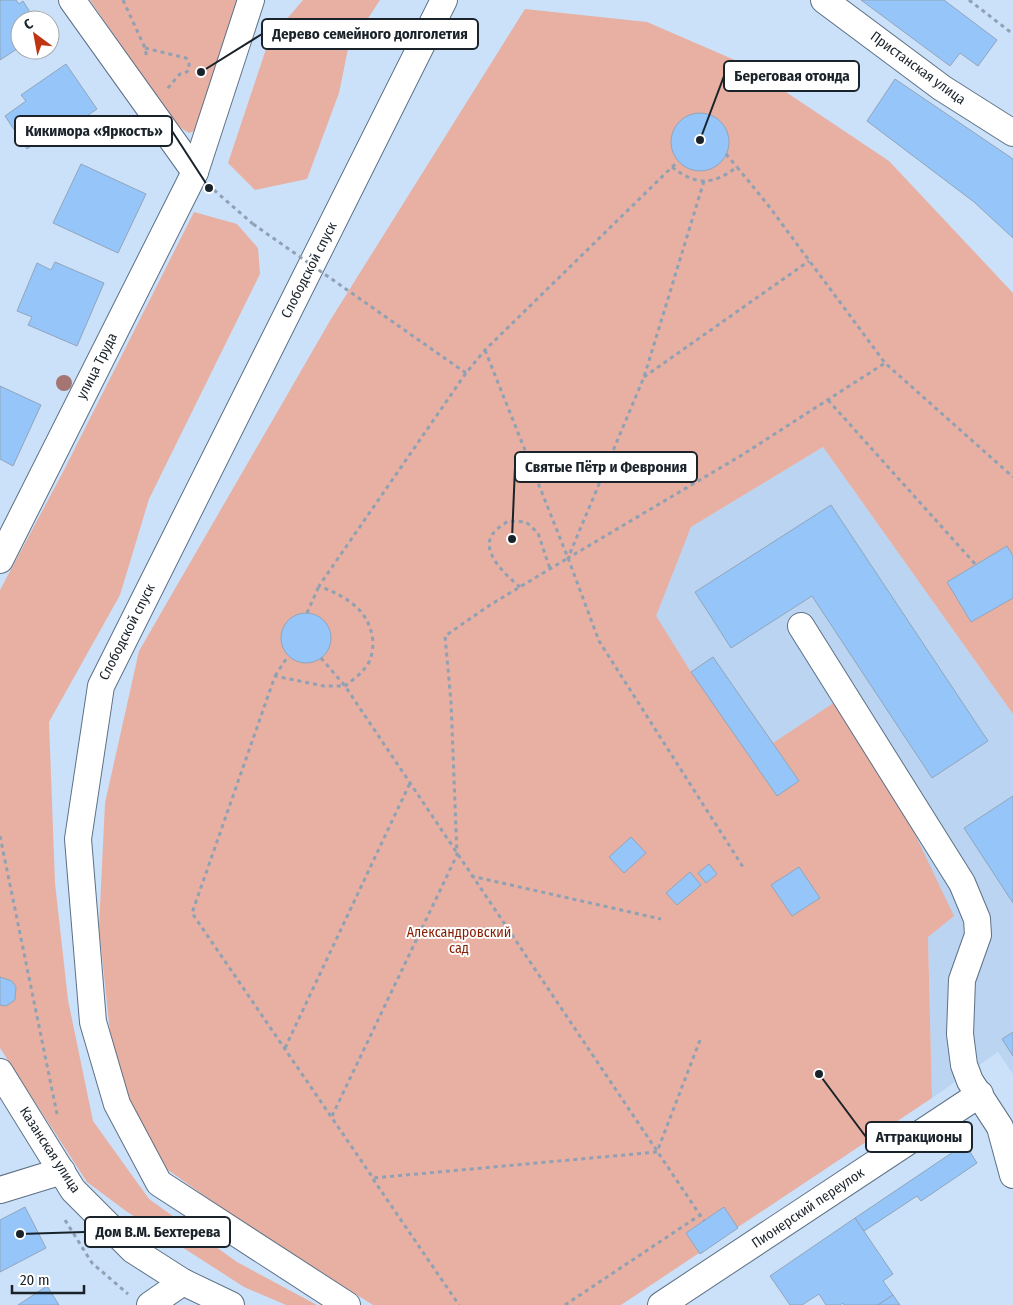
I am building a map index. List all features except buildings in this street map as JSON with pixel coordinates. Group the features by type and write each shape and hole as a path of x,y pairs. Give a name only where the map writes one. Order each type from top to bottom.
{"street":[{"path":"72,0 195,172"},
{"name":"улица Труда","path":"0,560 195,172 251,0"},
{"name":"Слободской спуск","path":"347,1305 159,1183 117,1104 93,1022 78,839 100,686 444,0"},
{"name":"Пристанская улица","path":"824,0 942,88 1013,133"},
{"path":"801,626 957,875 977,919 978,935 962,980 960,1034 964,1065 970,1081 1007,1127 1013,1174"},
{"name":"Казанская улица","path":"0,1072 73,1190 133,1250 182,1282 231,1305"},
{"name":"Пионерский переулок","path":"661,1305 980,1094"},
{"path":"0,1190 62,1171"},
{"path":"150,1305 182,1282"}],"path":[{"path":"969,0 1013,34"},
{"path":"145,48 186,58 190,62 189,70 180,74 161,95"},
{"path":"726,154 885,363 1013,477"},
{"path":"307,613 319,586 466,373 486,350 678,162"},
{"path":"672,166 683,176 704,181 724,177 737,167"},
{"path":"568,558 644,377 704,181"},
{"path":"253,224 466,373"},
{"path":"644,377 809,261"},
{"path":"486,350 599,641 743,866"},
{"path":"331,1116 457,855 451,702 445,636 520,587 742,455 885,363"},
{"path":"828,400 976,565"},
{"path":"520,587 494,560 489,547 494,532 508,521 526,522 538,533 550,569"},
{"path":"275,676 324,686 344,686 367,667 373,649 372,631 362,613 342,596 319,586"},
{"path":"288,656 275,676 192,913 459,1305"},
{"path":"321,658 344,686 410,783 704,1221"},
{"path":"285,1048 410,783"},
{"path":"0,836 59,1123"},
{"path":"471,876 661,919"},
{"path":"657,1152 700,1040"},
{"path":"372,1178 657,1152"},
{"path":"564,1305 700,1215"}],"shaded area":[{"path":"823,447 1013,714 1013,1074 998,1052 932,1098 928,937 799,781 691,672 655,617 691,527"}],"green space":[{"path":"90,0 238,0 197,130 189,133 175,124"},
{"path":"303,0 380,0 348,49 339,93 307,179 255,190 228,163 269,40"},
{"name":"Александровский сад","path":"525,9 647,22 744,64 889,161 1013,293 1013,714 823,447 691,527 656,616 691,672 713,657 773,743 838,700 901,805 954,916 928,937 932,1098 621,1305 373,1305 237,1219 161,1165 135,1119 113,1061 99,927 105,803 139,651 331,319"},
{"path":"194,212 237,224 258,248 260,274 149,499 120,595 49,722 55,883 68,1000 93,1121 149,1199 237,1262 317,1305 286,1305 244,1287 126,1211 87,1182 0,1048 0,590 63,472"}],"place":[{"name":"Дерево семейного долголетия","path":"201,72"},
{"name":"Береговая отонда","path":"700,140"},
{"name":"Кикимора «Яркость»","path":"209,188"},
{"name":"Святые Пётр и Феврония","path":"512,539"},
{"name":"Аттракционы","path":"819,1074"},
{"name":"Дом В.М. Бехтерева","path":"20,1234"}]}
